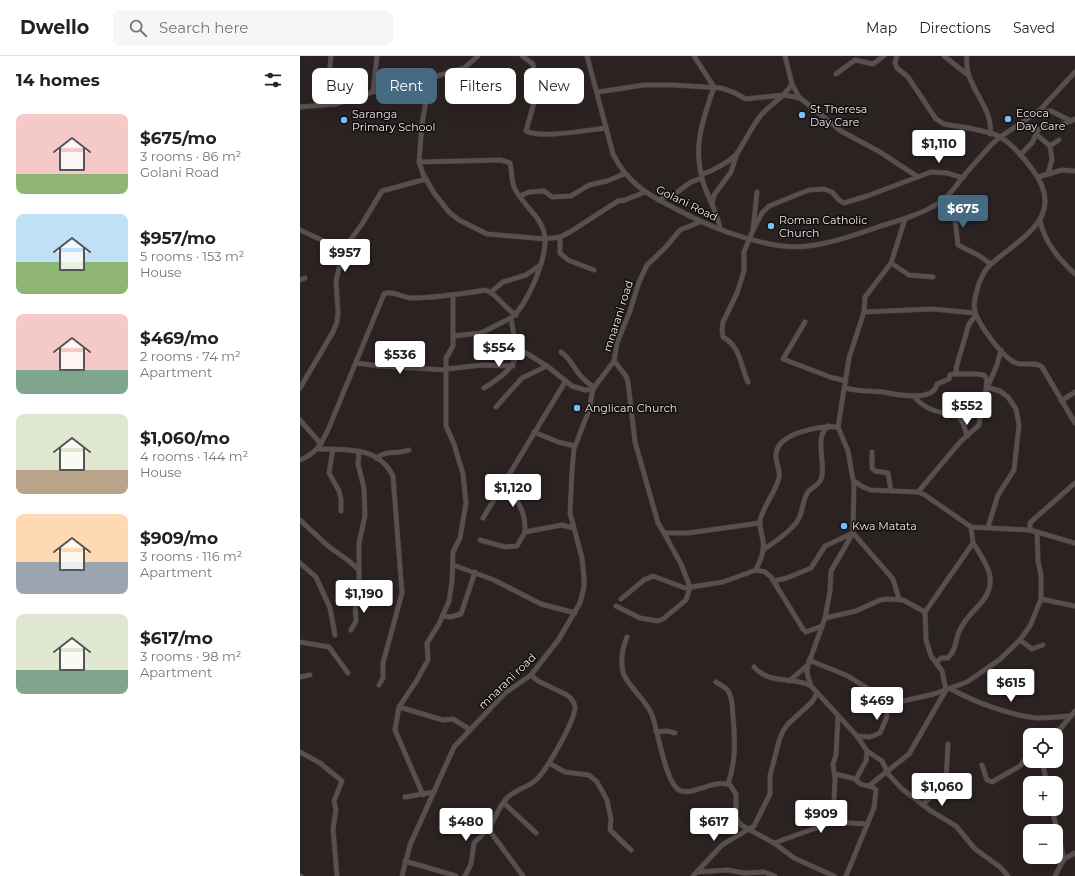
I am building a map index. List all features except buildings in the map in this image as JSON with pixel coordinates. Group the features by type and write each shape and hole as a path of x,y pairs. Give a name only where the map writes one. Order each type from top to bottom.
{"street":[{"path":"330,68 331,56"},
{"path":"373,92 377,56"},
{"path":"437,76 464,68 478,56"},
{"path":"522,56 533,64 538,92 526,131 535,134 548,134 606,128"},
{"name":"Golani Road","path":"586,56 598,92 613,154 624,174 645,192 700,222 750,239 784,246 806,246 840,240 905,219 930,208 947,197 1000,136 1039,110 1074,74"},
{"path":"694,56 714,87"},
{"path":"785,56 792,84 800,98 841,131 880,152 918,177"},
{"path":"836,74 855,60 873,64 884,56"},
{"path":"944,56 968,75"},
{"path":"967,56 968,75 990,120 990,134"},
{"path":"895,57 897,68 908,78 936,119 944,124 1000,136 1020,155 1038,177 1045,201 1040,220 1042,230 1049,245 1075,274"},
{"path":"712,206 714,195 730,172 746,136 762,114 784,95 792,84"},
{"path":"598,92 644,85 714,87 733,92 746,99 784,95 800,98"},
{"path":"714,87 703,116 698,142 698,157 702,176 712,206 718,218 720,229"},
{"path":"368,94 376,91"},
{"path":"300,107 336,104"},
{"path":"425,104 422,124 419,162 426,179 449,212 472,228 486,234 545,239 560,237 618,201 625,200 645,192"},
{"path":"1039,110 1051,112 1073,120"},
{"path":"1020,155 1032,143 1036,134 1043,127 1056,127 1073,120"},
{"path":"1036,134 1050,146 1052,160 1048,174"},
{"path":"1050,146 1059,140"},
{"path":"658,200 676,193 691,182 712,172 737,154"},
{"path":"419,162 508,161 512,168 514,187 540,221 545,239 546,246 533,284 516,314 481,333 453,336"},
{"path":"1038,177 1062,170 1075,171"},
{"path":"748,382 736,347 732,341 723,337 722,331 727,313 741,284 744,271 744,252 762,213 769,206 809,190 824,189 832,192 839,200 844,202 867,196 918,177 937,172 963,178"},
{"path":"520,196 541,191 545,191 552,197 571,196 589,185 607,181 624,174"},
{"path":"300,388 333,332 337,322 338,312 336,281 343,250 382,191 426,179"},
{"path":"753,230 758,192"},
{"path":"947,197 954,210 958,245 978,255 990,264"},
{"path":"905,219 891,263 864,297 864,312 849,358 846,388 838,427 848,451 851,476 854,482 853,533 831,571 830,591 825,618 808,663 808,680 811,686 856,736 867,751 882,761 886,772 902,789 956,826 971,846 1000,867 1008,876"},
{"path":"1040,220 1021,241 990,264 977,288 974,304 976,314 1001,350 1016,363 1036,364 1042,367 1075,423"},
{"name":"mnarani road","path":"402,876 410,845 454,746 505,693 531,675 559,639 575,613 583,594 584,578 582,558 570,513 575,446 589,410 593,388 614,361 617,343 630,311 639,282 647,265 665,248 680,230 700,222"},
{"path":"300,230 343,250"},
{"path":"560,237 560,253 564,257 594,270"},
{"path":"891,263 909,275 933,277"},
{"path":"491,292 504,282 526,275 539,266"},
{"path":"300,460 312,454 320,446 384,294 391,292 407,298 418,298 454,295 486,290 491,292 506,310 516,314"},
{"path":"423,795 396,733 399,707 428,660 427,643 439,624 449,601 453,552 461,533 466,497 463,474 454,444 446,426 446,358 453,346 454,295"},
{"path":"864,312 932,309 976,314"},
{"path":"957,374 956,368 969,324 976,314"},
{"path":"511,318 515,342 518,348 547,366 565,382 578,388 593,388"},
{"path":"805,322 783,358 830,377 846,381"},
{"path":"484,388 502,378 513,366 518,348"},
{"path":"986,387 997,365 1001,350"},
{"path":"561,352 570,360 580,377 593,388"},
{"path":"614,361 627,378 636,448 658,523 681,564 690,587 686,600 663,619 658,620 640,618 616,606"},
{"path":"356,363 379,366 446,369 483,365 513,366"},
{"path":"496,407 522,378 547,366"},
{"path":"846,388 861,391 914,396 932,392 936,389 936,384 949,379 951,374 977,374 984,376 987,380 983,397 980,423 918,492"},
{"path":"483,518 565,382"},
{"path":"986,387 1000,391 1008,398 1016,409 1019,425 1014,470 998,495 988,527"},
{"path":"1061,401 1075,392"},
{"path":"914,396 921,404 932,410 945,413 954,410 963,423 967,436"},
{"path":"300,420 320,446 333,449 367,452 386,465 393,476 402,593 383,663 383,678 379,685"},
{"path":"756,570 762,558 763,550 760,523 766,502 779,480 780,473 776,454 778,448 786,440 807,430 828,426 838,427"},
{"path":"763,550 774,543 797,521 806,494 820,482 822,471 822,435 828,426"},
{"path":"534,432 558,442 575,446"},
{"path":"333,449 329,473 342,499 341,511"},
{"path":"376,458 385,452 399,453 409,450"},
{"path":"351,630 356,621 355,600 358,589 359,543 365,516 364,488 358,464 359,451"},
{"path":"872,452 872,468 875,471 888,473 891,491"},
{"path":"480,540 505,547 517,546 525,532 522,506 512,494 509,482 505,480"},
{"path":"854,482 871,490 918,492 944,507 971,527 1030,530 1075,543"},
{"path":"1030,530 1030,523 1075,483"},
{"path":"300,520 328,546 359,570"},
{"path":"664,534 688,533 760,523"},
{"path":"525,532 562,524 573,528"},
{"path":"936,663 941,658 948,658 953,652 960,628 990,590 991,580 988,569 973,543 971,527"},
{"path":"808,663 848,676 890,700 899,702 949,689 968,682 999,660 1020,640 1030,626 1041,599 1041,575 1038,561 1037,532"},
{"path":"774,581 787,578 811,568 825,546 853,533"},
{"path":"853,533 893,579 899,599"},
{"path":"973,543 925,612 926,640 931,656 942,671 949,689 983,704 1021,715 1036,718 1070,716"},
{"path":"300,563 316,577 330,608 335,635"},
{"path":"453,565 494,580 541,604 575,613"},
{"path":"621,599 644,580 653,576 682,587 690,587 723,582 756,570 765,572 774,581 801,626 806,632 817,637"},
{"path":"442,616 450,617 461,614 475,572"},
{"path":"825,618 856,611 880,600 899,599 909,601 925,612"},
{"path":"1041,599 1075,606"},
{"path":"806,632 822,626"},
{"path":"627,637 621,653 622,673 652,714 656,732 669,772 678,789 687,791 722,783 728,784 736,794 736,818 741,825 774,843 794,858 827,875 834,876"},
{"path":"1020,640 1032,649 1043,645"},
{"path":"300,642 329,647 348,673"},
{"path":"788,681 808,663"},
{"path":"754,667 766,676 778,681 804,683 811,686"},
{"path":"300,676 310,675"},
{"path":"466,876 471,864 474,843 490,827 504,803 511,795 534,782 549,763 572,721 574,703 567,695 538,681 531,675"},
{"path":"716,682 728,690 732,701 735,728 735,755 734,767 728,784"},
{"path":"870,785 909,754 949,689"},
{"path":"693,876 722,846 733,837 749,830 757,821 770,794 770,776 783,731 788,724 812,702 817,693"},
{"path":"856,736 870,737 880,733 886,719 890,700"},
{"path":"399,707 443,720 453,719 469,729"},
{"path":"1061,728 1075,710"},
{"path":"833,822 835,774 833,764 836,755 838,716"},
{"path":"656,732 667,731 675,733"},
{"path":"922,804 940,790 946,781 948,744"},
{"path":"856,779 866,761 867,751"},
{"path":"300,752 320,763 342,781 334,801 336,810 333,836 337,876"},
{"path":"982,765 987,780 992,782 1020,766 1023,762"},
{"path":"549,763 565,772 589,775 597,782 607,800 611,819 610,830 631,850"},
{"path":"835,774 856,779 859,783 870,785 876,790 877,796 868,824 846,876"},
{"path":"405,797 434,792"},
{"path":"504,803 536,834"},
{"path":"1054,816 1064,859"},
{"path":"774,843 833,822 868,824"},
{"path":"490,827 492,834 523,876"},
{"path":"1055,876 1064,859 1075,852"},
{"path":"405,861 456,876"},
{"path":"697,872 728,870 744,873 764,872 775,876"}],"place":[{"name":"St Theresa Day Care","path":"802,115"},
{"name":"Ecoca Day Care","path":"1008,119"},
{"name":"Saranga Primary School","path":"344,120"},
{"name":"Roman Catholic Church","path":"771,226"},
{"name":"Anglican Church","path":"577,408"},
{"name":"Kwa Matata","path":"844,526"}]}
